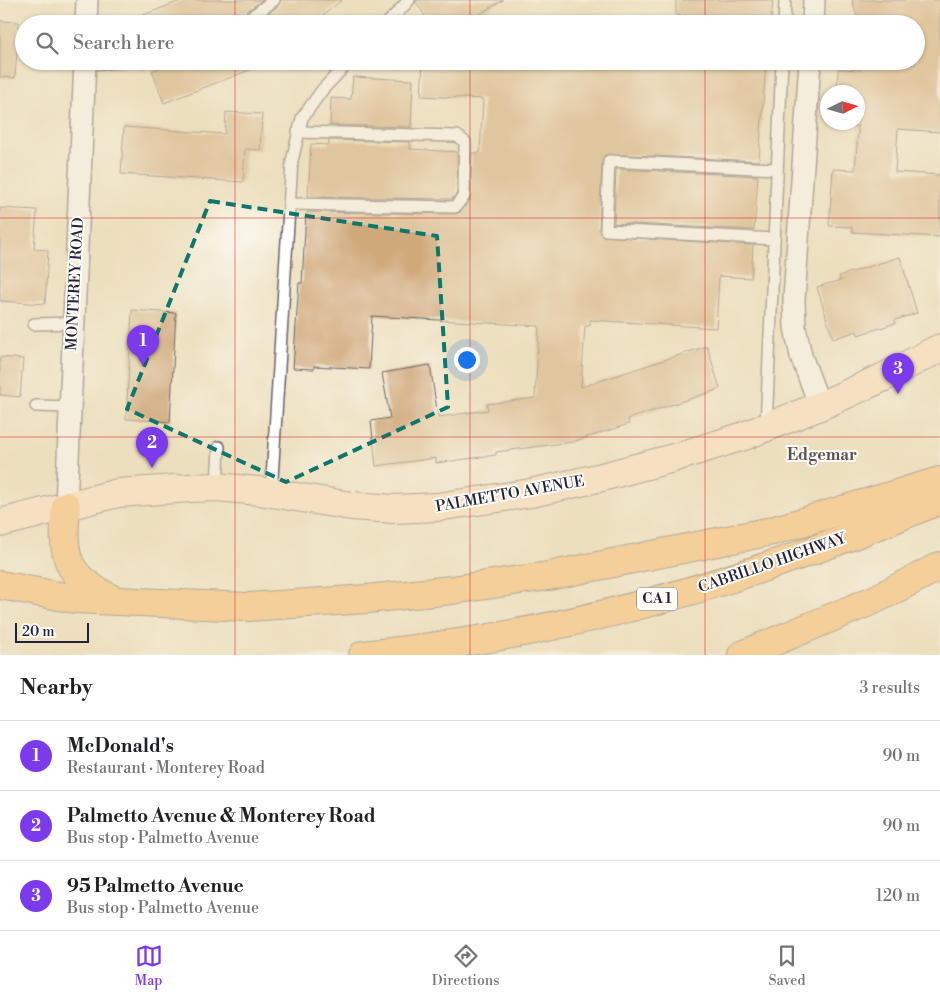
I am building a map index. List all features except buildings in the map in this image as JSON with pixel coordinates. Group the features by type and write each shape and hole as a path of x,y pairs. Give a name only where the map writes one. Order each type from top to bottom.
{"highway":[{"path":"0,585 75,599 246,607 367,599 452,590 548,576 772,531 940,481"},
{"name":"CABRILLO HIGHWAY","path":"363,655 466,642 572,621 630,607 776,563 867,530 940,500"},
{"path":"66,506 65,551 71,568 82,582 117,602"},
{"path":"744,654 876,599 940,566"}],"street":[{"path":"86,15 87,0"},
{"path":"813,15 814,0"},
{"name":"MONTEREY ROAD","path":"66,506 85,70"},
{"path":"809,70 794,300 801,356 820,406"},
{"name":"PALMETTO AVENUE","path":"0,523 118,493 217,487 352,506 394,509 437,508 531,493 670,459 766,427 820,406 882,378 940,348"}],"lane":[{"path":"254,15 274,0"},
{"path":"395,15 410,0"},
{"path":"784,15 785,0"},
{"path":"272,494 292,161 302,118 323,89 341,70"},
{"path":"766,427 782,70"},
{"path":"289,204 455,207 464,196 465,142 457,136 298,132"},
{"path":"774,239 606,230 609,161 777,169"},
{"path":"34,324 74,324"},
{"path":"36,406 70,407"},
{"path":"217,487 219,447"}],"highlighted area":[{"path":"210,201 437,236 448,407 286,482 127,409"}],"place":[{"name":"McDonald's","path":"143,366"},
{"name":"95 Palmetto Avenue","path":"898,394"},
{"name":"Palmetto Avenue & Monterey Road","path":"152,468"}],"district":[{"name":"Edgemar","path":"822,455"}]}
